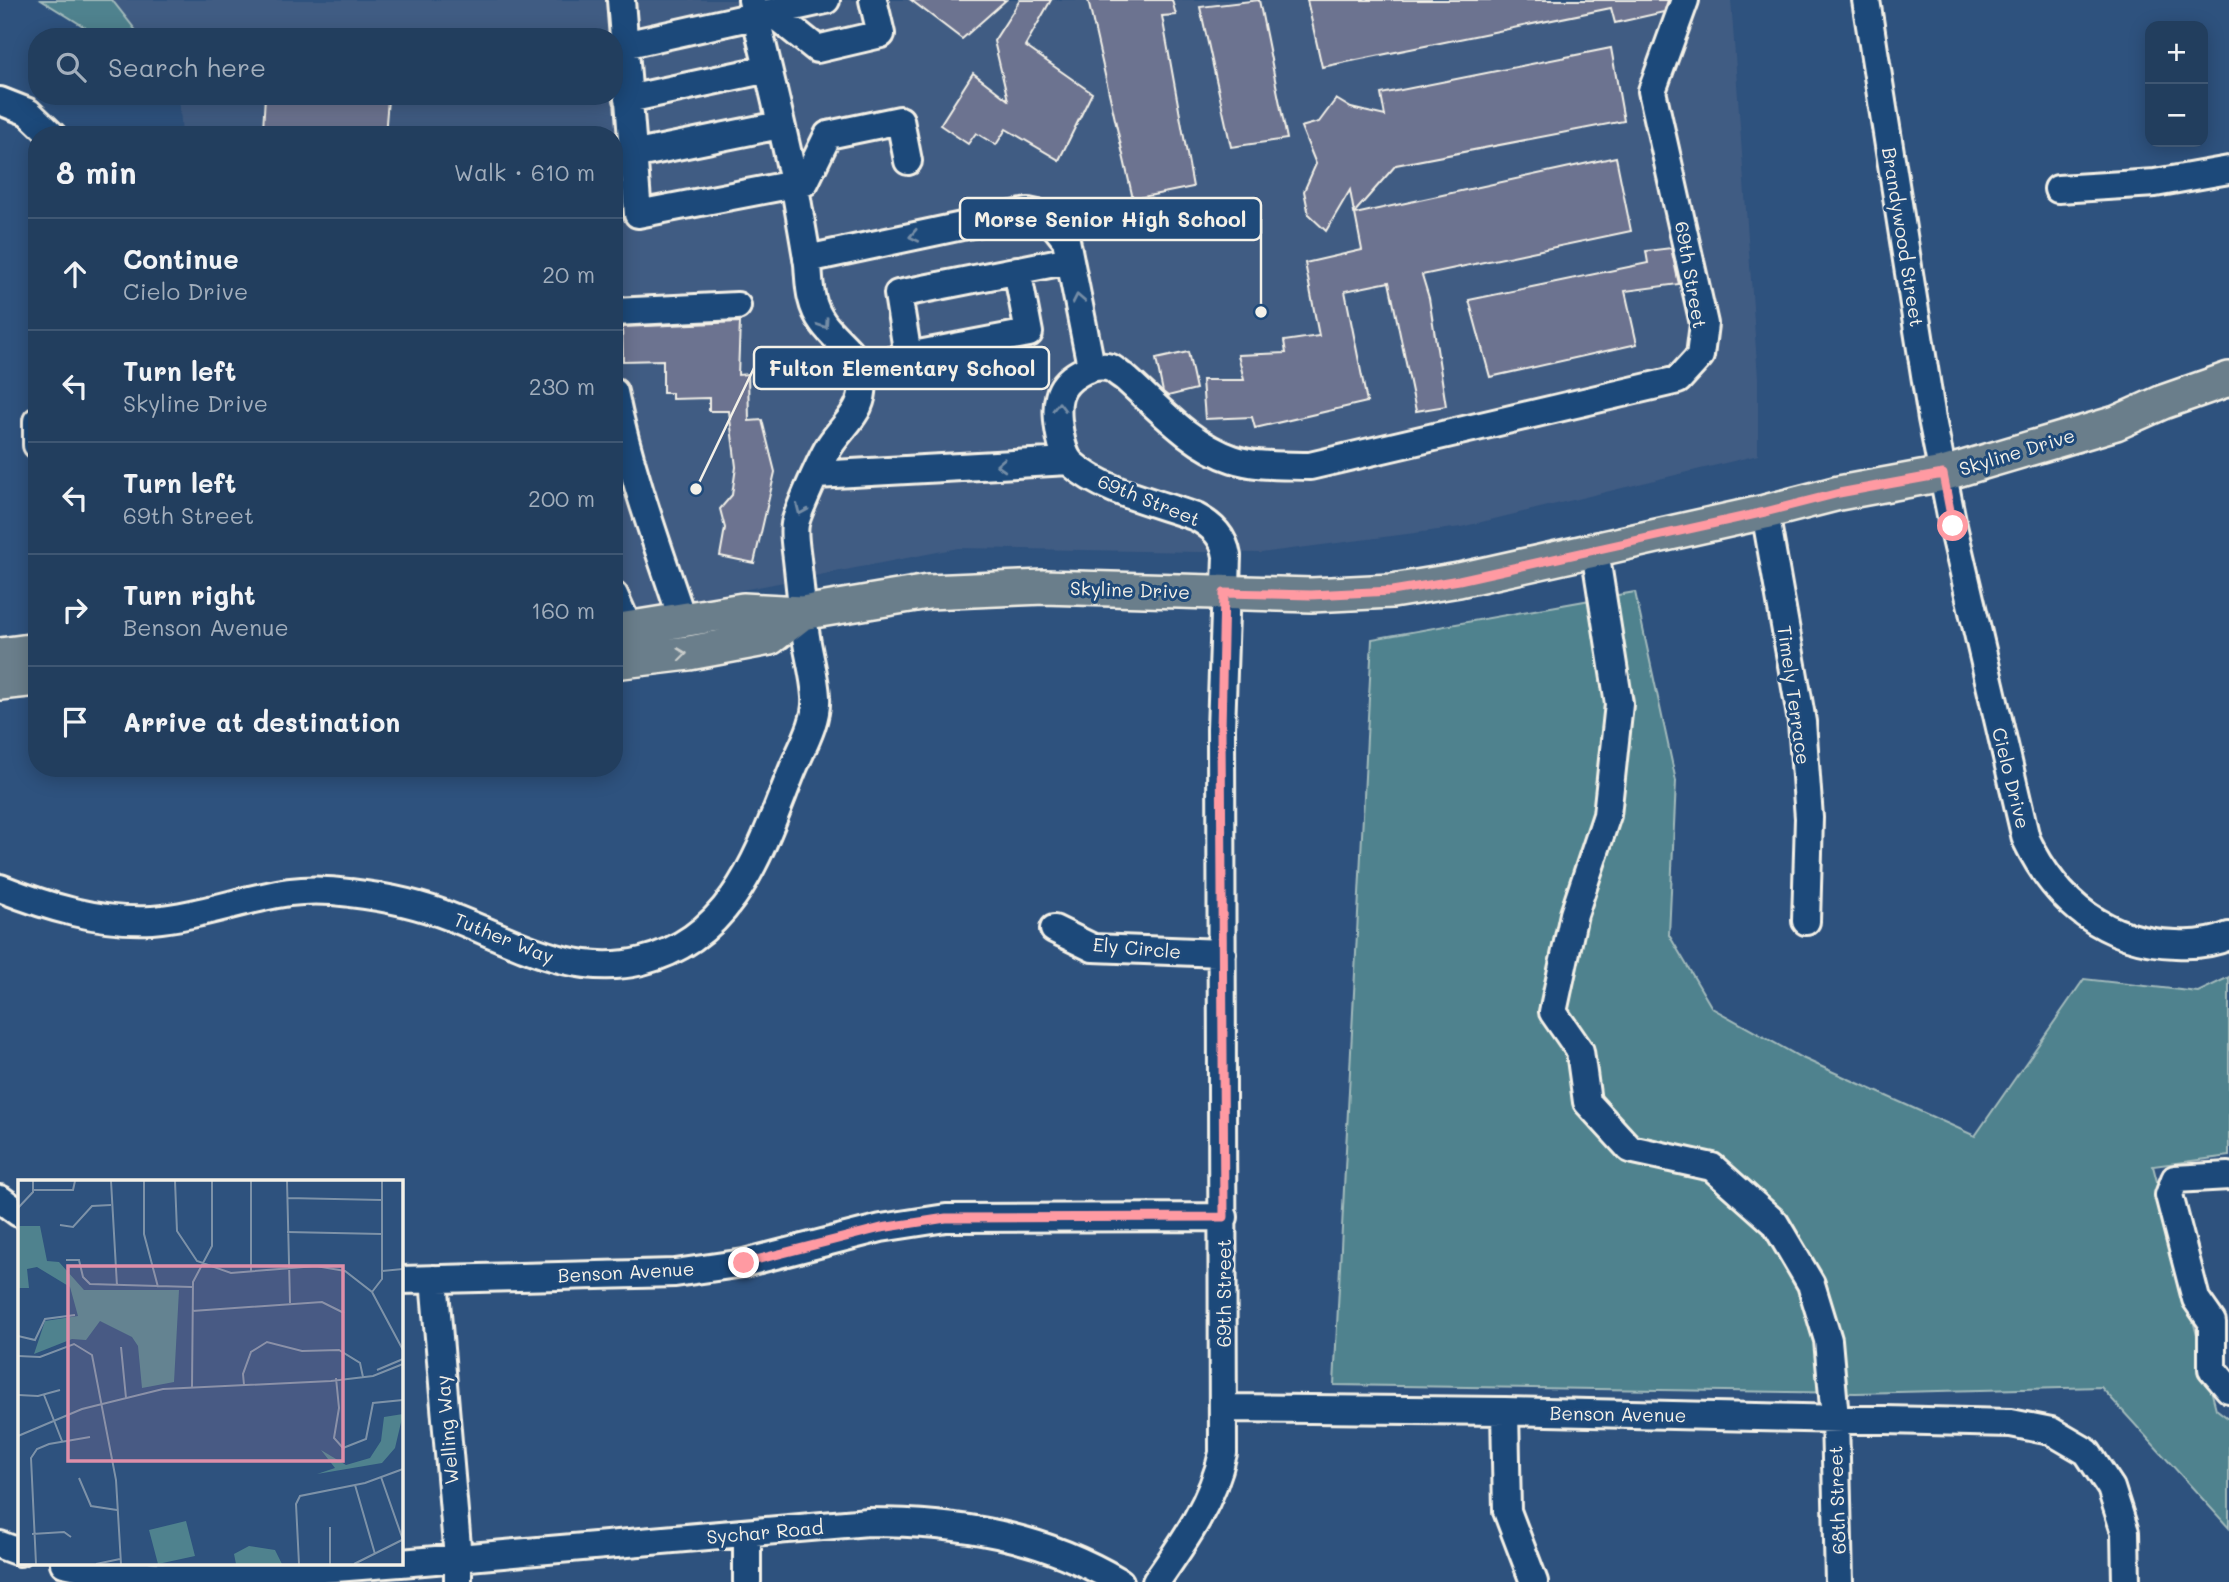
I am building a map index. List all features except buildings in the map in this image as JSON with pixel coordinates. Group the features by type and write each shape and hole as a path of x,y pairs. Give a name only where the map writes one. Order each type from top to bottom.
{"main road":[{"name":"Skyline Drive","path":"623,630 743,610 802,613 928,592 1033,587 1311,595 1392,591 1459,580 1839,493 1943,474 2116,423 2163,402 2229,379"},
{"name":"Skyline Drive","path":"623,661 689,653 770,638 802,613"},
{"path":"0,655 28,651"},
{"path":"0,683 28,680"}],"street":[{"path":"621,0 623,28"},
{"path":"624,45 760,10 826,0"},
{"path":"760,10 817,49 881,34 873,0"},
{"name":"69th Street","path":"1091,366 1111,368 1124,377 1199,443 1234,460 1285,466 1310,466 1678,380 1700,356 1704,324 1652,91 1685,0"},
{"name":"Brandywood Street","path":"1866,0 1943,474"},
{"path":"760,10 768,69 794,184 812,299 817,315 835,340 851,352 862,369 908,356 1029,333 1017,270"},
{"path":"623,30 638,214 805,182 828,135 900,120 908,161"},
{"path":"628,99 768,69"},
{"path":"0,101 28,113 42,126"},
{"path":"632,155 780,125"},
{"path":"2058,189 2155,183 2229,170"},
{"path":"807,259 1028,212 1047,216 1066,240 1091,366 1071,379 1059,396 1059,436 1069,461 817,475"},
{"path":"908,356 898,294 1070,260"},
{"path":"623,312 737,306"},
{"name":"Tuther Way","path":"0,888 65,910 147,920 223,908 266,896 335,891 398,900 561,961 601,966 649,959 681,944 710,924 736,895 755,862 811,725 817,701 802,613 794,525 828,447 859,410 863,388 862,369"},
{"path":"623,429 634,475 683,621"},
{"name":"69th Street","path":"1069,461 1101,483 1208,523 1226,545 1227,556 1221,729 1223,1453 1219,1472 1193,1528 1156,1582"},
{"name":"Cielo Drive","path":"1943,474 2026,839 2045,874 2063,896 2085,916 2121,934 2161,944 2182,945 2229,936"},
{"name":"Timely Terrace","path":"1765,512 1802,722 1809,818 1806,921"},
{"name":"68th Street","path":"1595,551 1619,704 1607,815 1574,914 1553,1013 1580,1051 1587,1102 1630,1149 1712,1167 1775,1223 1811,1283 1828,1340 1835,1418 1839,1582"},
{"name":"Ely Circle","path":"1054,929 1093,948 1222,953"},
{"path":"2229,1176 2175,1179 2169,1195 2196,1299 2212,1322 2212,1369 2229,1389"},
{"path":"0,1199 18,1212"},
{"name":"Benson Avenue","path":"402,1280 675,1273 744,1263 881,1228 946,1218 1224,1217"},
{"name":"Welling Way","path":"434,1279 458,1570"},
{"name":"Benson Avenue","path":"1224,1408 1506,1411 2011,1423 2051,1431 2087,1452 2111,1488 2125,1532 2126,1582"},
{"path":"1506,1411 1507,1511 1534,1582"},
{"name":"Sychar Road","path":"402,1563 458,1570 747,1534 868,1522 912,1523 998,1532 1049,1548 1100,1570 1120,1582"},
{"path":"747,1534 747,1582"},
{"path":"0,1545 18,1552"},
{"name":"Sychar Road","path":"69,1564 97,1570 190,1577 387,1564"}],"shaded area":[{"path":"112,0 1731,0 1758,378 1758,455 1461,527 1261,553 958,548 650,608 623,610 623,126 181,126 180,105 623,105 623,28 134,28"}],"green space":[{"path":"41,0 112,0 134,28 86,28"},
{"path":"1635,592 1676,781 1669,935 1712,1008 1800,1057 1975,1136 2084,979 2198,992 2229,977 2229,1156 2153,1166 2216,1409 2229,1419 2229,1528 2101,1387 1856,1393 1334,1385 1372,639"}],"place":[{"name":"Morse Senior High School","path":"1261,312"},
{"name":"Fulton Elementary School","path":"696,489"}],"route":[{"path":"744,1263 881,1228 946,1218 1224,1217 1221,729 1224,593 1369,593 1459,580 1839,493 1943,474 1953,526"}]}
